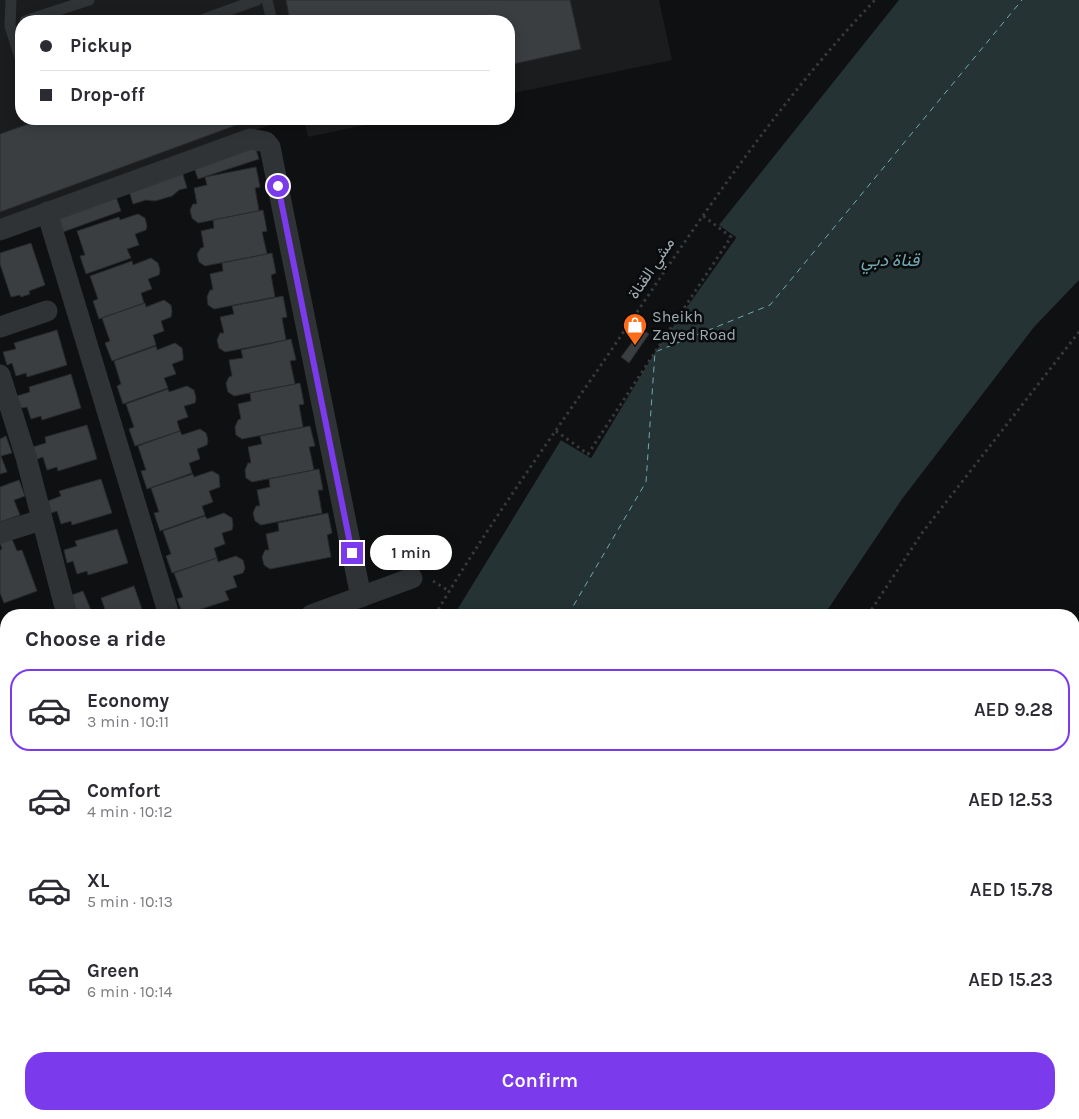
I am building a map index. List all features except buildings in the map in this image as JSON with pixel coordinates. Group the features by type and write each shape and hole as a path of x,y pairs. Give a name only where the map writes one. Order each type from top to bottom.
{"street":[{"path":"0,230 250,139 266,142 270,148 361,597"},
{"path":"47,212 166,609"},
{"path":"0,327 47,311"},
{"path":"0,375 26,457 65,609"},
{"path":"0,533 41,520"},
{"path":"328,609 412,578"}],"lane":[{"path":"11,0 16,15"},
{"path":"43,15 89,0"},
{"path":"215,15 257,0"},
{"path":"267,0 271,15"}],"path":[{"name":"مشي القناة","path":"439,609 474,550 702,215 777,113 875,0"},
{"path":"556,431 588,454 731,237 702,215"},
{"path":"872,609 922,533 1079,332"}],"shaded area":[{"path":"0,0 659,0 672,60 515,93 515,15 15,15 15,125 271,125 226,139 0,222"},
{"path":"305,125 365,125 308,137"}],"water":[{"name":"قناة دبي","path":"899,0 1079,0 1079,280 1034,327 902,499 828,609 458,609 561,440 591,458 655,352 736,238 719,225"}],"pier":[{"path":"717,224 736,237 655,352 591,458 561,440 562,438 590,455 653,351 733,238 717,227"}],"ferry route":[{"path":"572,609 646,482 655,352 770,305 1022,0"}],"place":[{"name":"Sheikh Zayed Road","path":"635,346"}],"route":[{"path":"278,186 352,553"}]}
